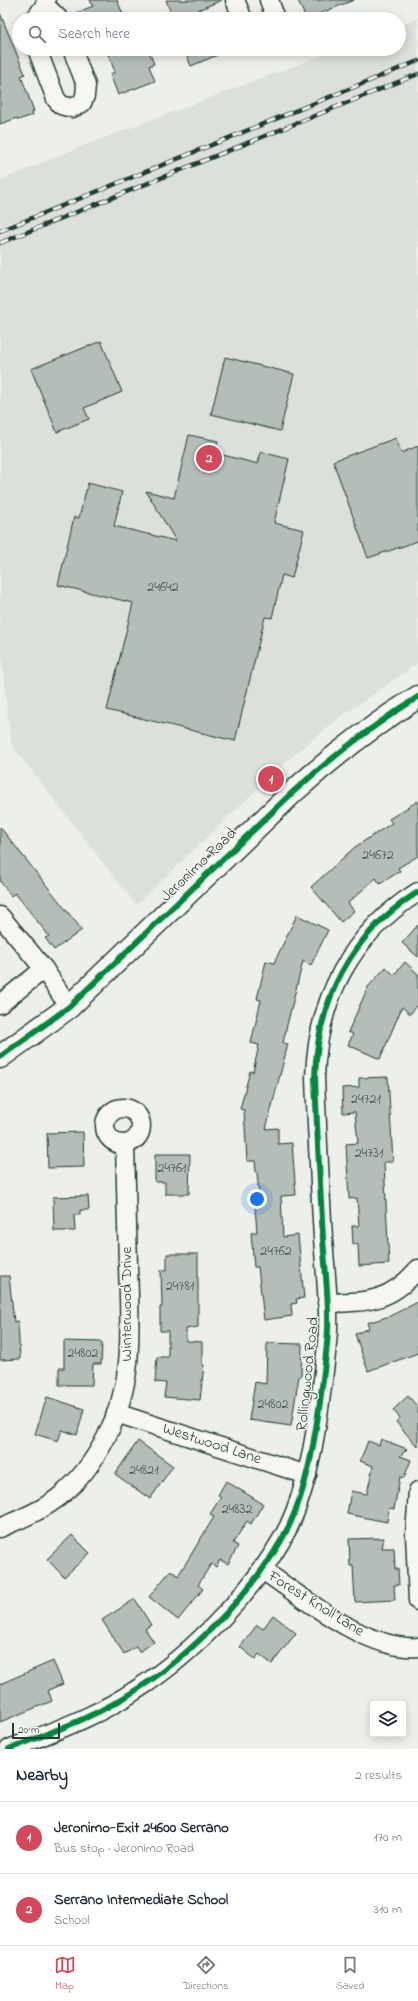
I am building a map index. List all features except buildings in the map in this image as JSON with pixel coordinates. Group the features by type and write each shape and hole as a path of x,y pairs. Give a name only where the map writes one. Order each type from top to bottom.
{"main road":[{"name":"Jeronimo Road","path":"0,1057 69,1007 293,792 360,735 418,697"}],"street":[{"path":"234,0 240,12"},
{"path":"269,0 273,12"},
{"path":"40,56 56,99 61,105 72,108 82,103 86,91 86,85 75,56"},
{"name":"Rollingwood Road","path":"9,1749 67,1725 111,1704 135,1691 163,1672 220,1620 237,1601 261,1569 288,1526 307,1475 323,1384 328,1328 328,1303 315,1078 315,1059 321,1025 328,1000 352,955 375,927 390,912 418,892"},
{"path":"0,916 44,969 69,1007"},
{"path":"0,1004 44,969"},
{"name":"Winterwood Drive","path":"1,1526 24,1519 58,1498 72,1485 89,1466 104,1439 116,1412 126,1379 129,1343 125,1144"},
{"path":"328,1303 359,1302 387,1295 400,1288 418,1269"},
{"name":"Westwood Lane","path":"116,1412 307,1475"},
{"path":"418,1491 415,1534 418,1601"},
{"name":"Forest Knoll Lane","path":"261,1569 356,1633 391,1645 407,1648 418,1647"}],"shaded area":[{"path":"418,18 418,663 342,716 288,760 136,905 11,744 0,644 0,180 93,142 320,56 406,56 406,23"}],"railway":[{"path":"0,231 418,61"},
{"path":"0,243 418,74"}],"cycle path":[{"path":"0,1057 69,1007 308,779 369,730 418,697"},
{"path":"9,1749 74,1723 106,1708 136,1690 180,1658 223,1617 242,1595 276,1549 289,1526 301,1496 312,1449 325,1366 327,1338 327,1295 315,1078 317,1049 331,996 342,972 356,949 374,928 394,909 418,892"}],"place":[{"name":"Serrano Intermediate School","path":"209,458"},
{"name":"Jeronimo-Exit 24600 Serrano","path":"271,779"}]}
